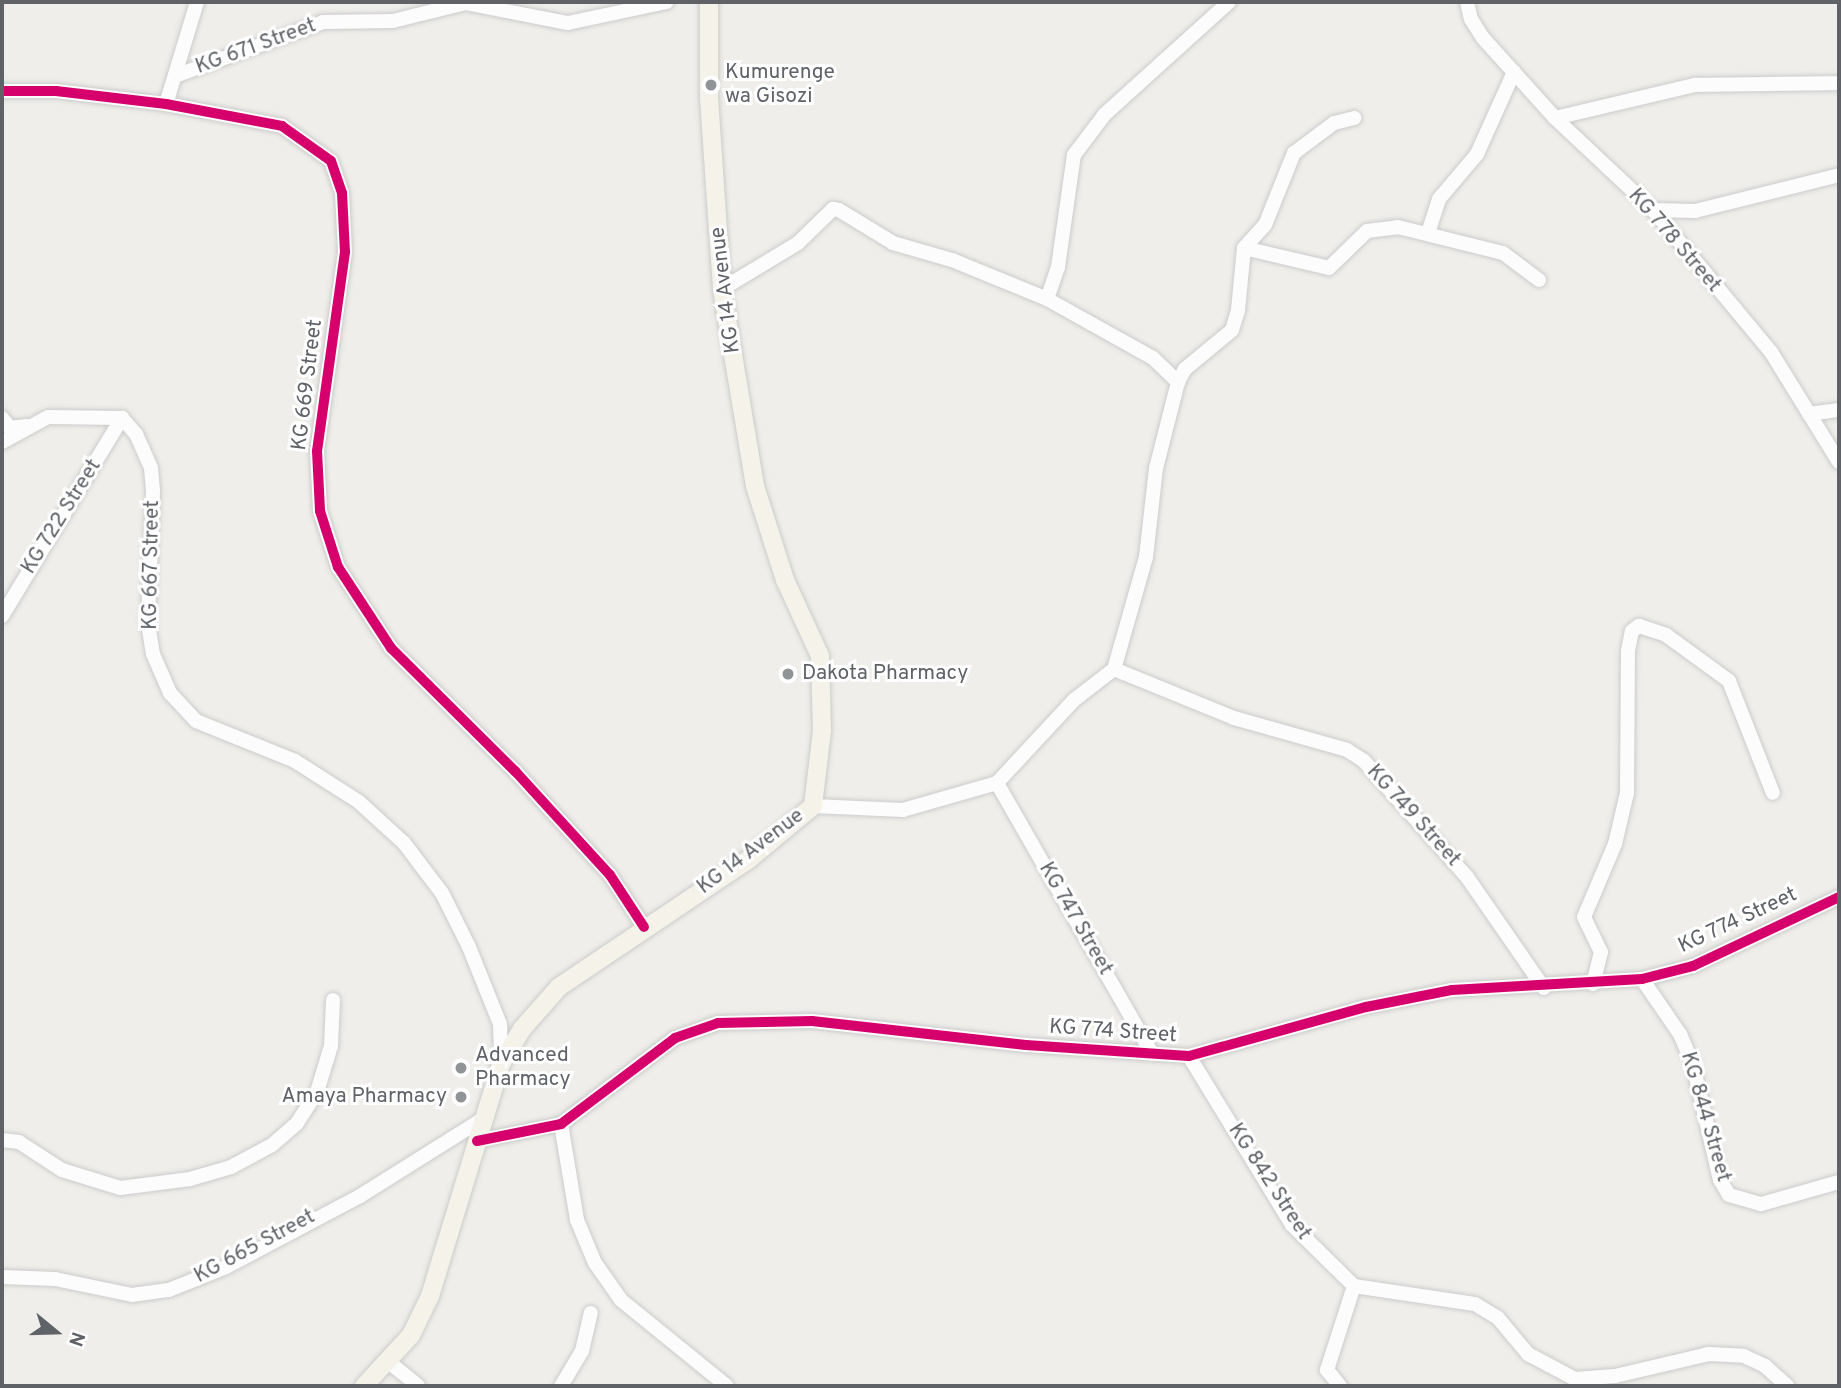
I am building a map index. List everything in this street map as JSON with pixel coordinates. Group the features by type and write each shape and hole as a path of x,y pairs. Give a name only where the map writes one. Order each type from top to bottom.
{"main road":[{"name":"KG 14 Avenue","path":"365,1386 390,1363 430,1296 501,1064 522,1029 559,987 644,927 748,860 813,806 822,731 820,656 785,580 755,486 722,289 709,96 709,2"}],"street":[{"path":"166,104 197,2"},
{"name":"KG 671 Street","path":"175,76 323,22 393,21 465,3 568,23 659,2"},
{"path":"1047,299 1058,267 1074,155 1105,114 1229,2"},
{"name":"KG 778 Street","path":"1467,2 1471,19 1483,38 1555,118 1653,210 1771,352 1839,462"},
{"path":"1428,233 1439,199 1477,154 1514,72"},
{"path":"1555,118 1695,85 1839,83"},
{"name":"KG 669 Street","path":"2,91 56,91 166,104 282,126 331,161 342,192 345,252 317,452 320,511 338,567 391,648 515,771 601,865 644,927"},
{"path":"813,806 903,810 997,783 1074,701 1114,669 1146,557 1156,468 1178,382 1185,369 1232,330 1244,248 1265,225 1294,153 1334,123 1354,118"},
{"path":"1653,210 1695,211 1839,176"},
{"path":"722,289 798,243 833,209 845,212 855,223 893,243 952,260 1047,299 1153,358 1178,382"},
{"path":"1244,248 1329,268 1367,231 1398,227 1503,253 1539,280"},
{"path":"1809,414 1839,410"},
{"path":"2,418 10,428 30,426 47,417 122,418"},
{"path":"2,442 47,417"},
{"name":"KG 722 Street","path":"2,616 122,418"},
{"name":"KG 667 Street","path":"122,418 136,434 151,468 148,623 153,654 170,694 196,722 295,761 359,802 404,844 442,893 469,947 500,1024 501,1064"},
{"path":"1593,984 1601,952 1584,917 1615,844 1627,793 1632,631 1639,626 1666,635 1729,681 1773,793"},
{"name":"KG 749 Street","path":"1114,669 1234,718 1347,750 1364,761 1467,877 1544,988"},
{"name":"KG 747 Street","path":"997,783 1152,1054"},
{"name":"KG 774 Street","path":"477,1141 561,1124 675,1038 718,1023 812,1021 1026,1045 1189,1056 1366,1007 1452,990 1544,988 1642,979 1693,966 1839,897"},
{"name":"KG 844 Street","path":"1642,979 1680,1034 1693,1065 1720,1180 1729,1195 1760,1203 1839,1182"},
{"path":"2,1140 19,1142 62,1170 120,1188 190,1179 231,1167 272,1145 297,1123 317,1092 331,1046 333,1000"},
{"name":"KG 842 Street","path":"1189,1056 1292,1225 1354,1286"},
{"name":"KG 665 Street","path":"2,1277 55,1279 132,1295 169,1290 226,1267 322,1212 360,1196 485,1116"},
{"path":"561,1124 577,1220 595,1263 621,1300 721,1383"},
{"path":"1340,1386 1327,1370 1354,1286 1475,1304 1498,1318 1528,1354 1557,1373 1575,1379 1617,1381 1709,1354 1744,1356 1765,1366 1787,1386"},
{"path":"561,1386 582,1350 592,1314"},
{"path":"390,1363 418,1386"}],"cycle path":[{"path":"2,91 56,91 166,104 282,126 331,161 342,193 345,252 317,451 320,511 338,567 391,648 515,771 610,875 644,927"},
{"path":"477,1141 561,1124 675,1038 718,1023 812,1021 1026,1045 1189,1056 1366,1007 1452,990 1642,979 1693,966 1839,897"}],"place":[{"name":"Kumurenge wa Gisozi","path":"711,85"},
{"name":"Dakota Pharmacy","path":"788,674"},
{"name":"Advanced Pharmacy","path":"461,1068"},
{"name":"Amaya Pharmacy","path":"461,1097"}]}
